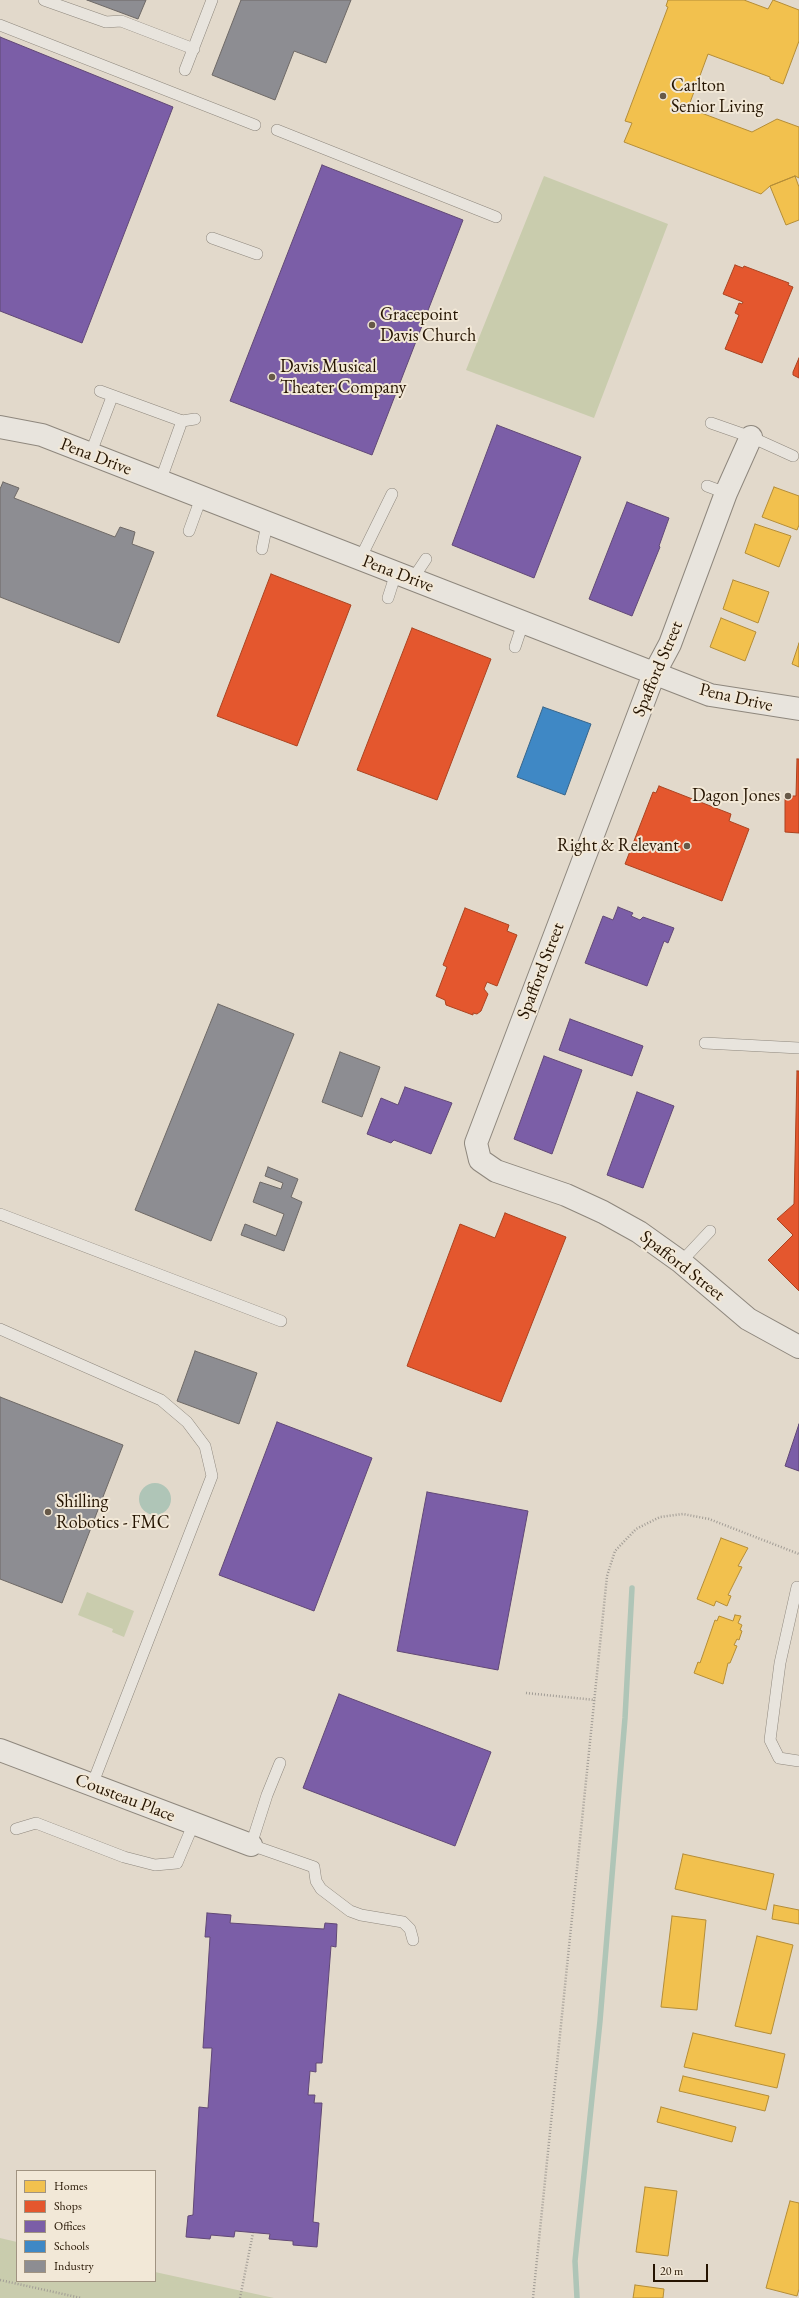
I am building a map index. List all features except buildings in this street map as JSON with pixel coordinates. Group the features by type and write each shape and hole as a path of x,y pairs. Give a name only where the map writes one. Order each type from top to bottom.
{"street":[{"name":"Pena Drive","path":"0,427 42,435 267,524 710,695 799,709"},
{"name":"Spafford Street","path":"751,437 717,489 670,644 654,674 476,1143 480,1160 496,1171 566,1195 603,1212 639,1232 681,1262 748,1319 799,1347"},
{"name":"Cousteau Place","path":"0,1750 194,1825 251,1845"}],"lane":[{"path":"44,0 106,22 121,21 194,49"},
{"path":"185,70 212,0"},
{"path":"0,25 256,125"},
{"path":"277,130 496,217"},
{"path":"212,238 258,254"},
{"path":"100,391 112,397 182,421 195,418"},
{"path":"90,454 112,397"},
{"path":"160,482 182,421"},
{"path":"711,423 751,437 793,456"},
{"path":"360,559 392,494"},
{"path":"189,531 201,498"},
{"path":"262,549 267,524"},
{"path":"388,598 404,576 426,559"},
{"path":"515,647 523,623"},
{"path":"705,1043 799,1048"},
{"path":"0,1214 281,1320"},
{"path":"681,1262 710,1231"},
{"path":"0,1329 161,1400 188,1422 205,1446 212,1476 92,1785"},
{"path":"797,1588 780,1663 770,1740 779,1758 799,1761"},
{"path":"280,1763 267,1795 251,1845 314,1867 316,1881 321,1888 350,1911 361,1915 403,1922 410,1930 412,1940"},
{"path":"16,1830 36,1823 124,1857 155,1865 177,1863 194,1825"}],"path":[{"path":"533,2298 607,1576 615,1550 636,1529 660,1518 683,1514 709,1518 799,1554"},
{"path":"526,1693 594,1700"},
{"path":"240,2298 253,2233"},
{"path":"0,2280 81,2298"}],"shaded area":[{"path":"544,176 668,224 594,418 466,370"},
{"path":"152,1483 158,1483 168,1490 171,1499 170,1505 164,1512 158,1515 152,1515 142,1508 139,1502 139,1496 146,1486"},
{"path":"87,1592 134,1611 124,1637 112,1632 113,1629 78,1615"},
{"path":"0,2238 16,2242 16,2282 156,2282 156,2272 274,2298 0,2298"}],"waterway":[{"path":"577,2298 575,2261 600,2021 625,1718 632,1588"}],"place":[{"name":"Carlton Senior Living","path":"663,96"},
{"name":"Gracepoint Davis Church","path":"372,325"},
{"name":"Davis Musical Theater Company","path":"272,377"},
{"name":"Dagon Jones","path":"788,796"},
{"name":"Right & Relevant","path":"687,846"},
{"name":"Shilling Robotics - FMC","path":"48,1512"}]}
